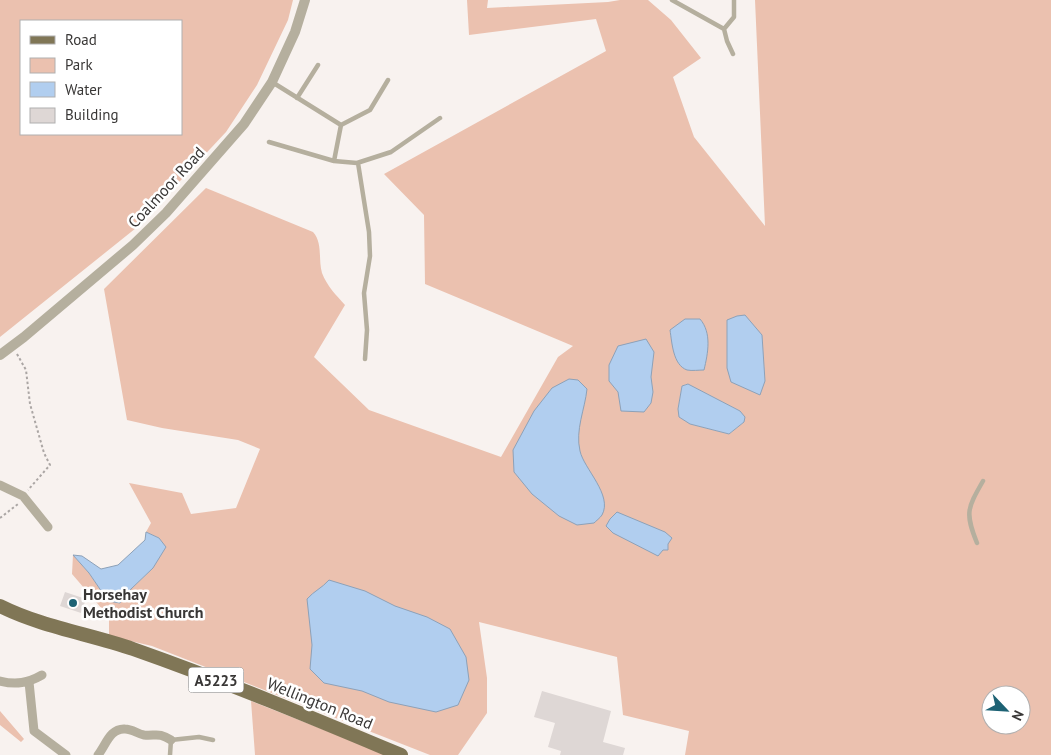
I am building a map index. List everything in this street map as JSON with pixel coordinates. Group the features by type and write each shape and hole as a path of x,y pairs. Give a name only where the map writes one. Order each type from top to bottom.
{"main road":[{"name":"Wellington Road","path":"0,606 27,618 132,649 270,701 401,755"},
{"name":"Wellington Road","path":"0,618 27,618"}],"street":[{"name":"Coalmoor Road","path":"0,356 133,245 166,213 244,124 272,82 295,32 305,0"},
{"path":"0,485 23,496 48,527"},
{"path":"0,681 29,682 42,674"},
{"path":"29,682 34,731 66,755"},
{"path":"98,755 109,736 124,728 144,735 155,734 165,736 171,740"}],"lane":[{"path":"672,0 724,29 733,54"},
{"path":"724,29 734,18 734,0"},
{"path":"297,98 318,65"},
{"path":"341,125 370,110 388,80"},
{"path":"272,82 341,125"},
{"path":"269,142 334,161 358,163 391,152 440,118"},
{"path":"334,161 341,125"},
{"path":"358,163 369,232 370,256 364,294 367,330 365,359"},
{"path":"977,543 971,528 969,516 970,503 983,481"},
{"path":"170,755 171,740 200,737 213,740"}],"path":[{"path":"0,518 18,504 50,465 44,453 30,404 26,370 13,346"}],"green space":[{"path":"0,0 293,0 288,20 257,85 226,132 136,228 0,337"},
{"path":"467,0 488,0 487,8 648,0 671,20 701,58 673,77 694,137 765,226 755,0 1051,0 1051,755 685,755 689,731 623,715 617,657 479,622 487,678 487,713 458,755 430,755 152,646 109,636 109,617 72,574 73,555 89,573 108,601 120,603 131,589 153,568 159,538 146,532 151,523 129,483 182,493 191,514 236,508 260,449 238,440 162,428 127,420 104,289 206,188 313,232 318,241 324,278 345,305 314,357 369,410 501,457 558,357 573,346 425,284 424,215 384,174 606,51 596,19 469,35","holes":["687,384 740,411 744,422 729,434 690,424 678,409 682,386"]},
{"path":"251,701 388,755 255,755"},
{"path":"0,711 24,739 21,742 0,725"}],"water":[{"path":"745,315 762,335 765,381 760,395 731,382 727,368 727,320"},
{"path":"685,319 700,319 706,330 708,350 704,370 687,370 676,359 670,330"},
{"path":"646,339 654,352 651,377 653,392 651,403 644,412 621,411 618,392 609,381 609,365 618,346"},
{"path":"569,379 578,380 587,389 579,427 580,451 604,499 602,515 594,523 577,525 559,516 532,494 514,472 513,450 534,411 552,388"},
{"path":"688,384 740,411 745,417 744,422 729,434 690,424 679,417 678,409 682,386"},
{"path":"617,512 665,532 672,538 668,544 668,550 663,550 658,556 613,533 606,526"},
{"path":"146,532 159,538 166,547 153,568 131,589 120,603 108,601 89,573 73,555 82,556 101,569 118,565 145,540"},
{"path":"329,580 365,591 395,606 427,617 450,629 466,657 469,680 458,705 436,712 389,702 362,691 324,683 310,669 312,645 307,599"}],"building":[{"name":"Horsehay Methodist Church","path":"65,592 86,599 81,613 60,606"},
{"path":"542,691 611,711 603,742 625,748 623,755 560,755 561,751 548,747 555,723 534,717"}],"place":[{"name":"Horsehay Methodist Church","path":"73,603"}]}
